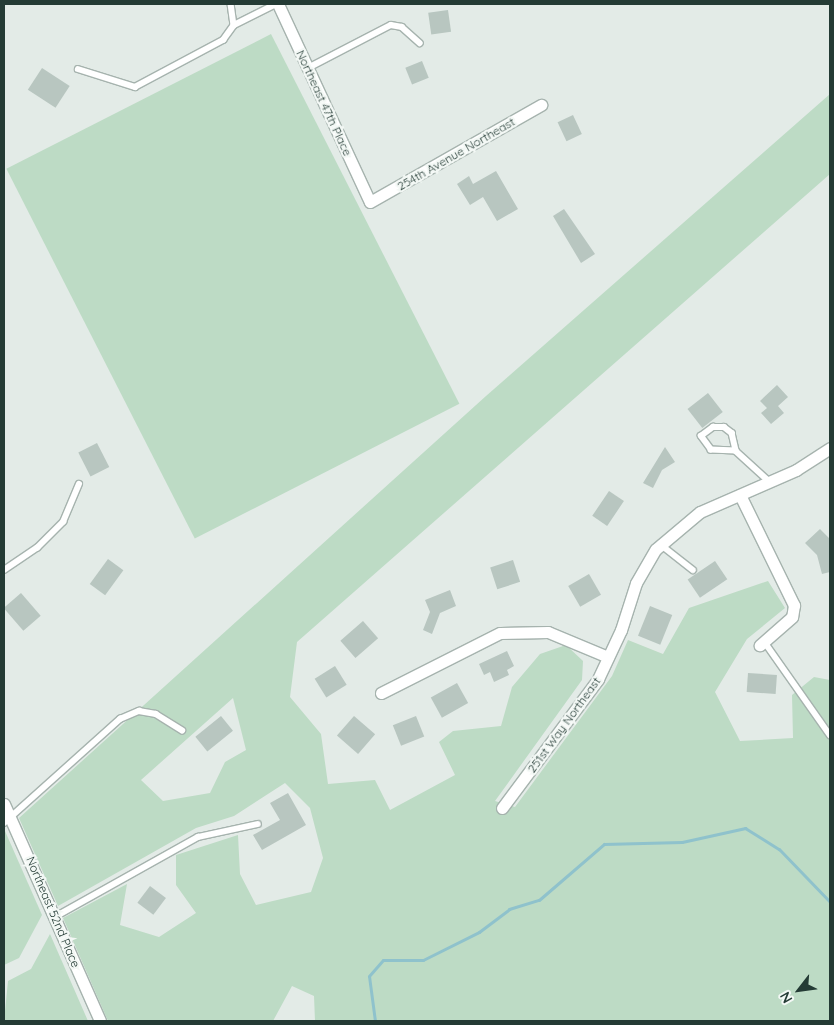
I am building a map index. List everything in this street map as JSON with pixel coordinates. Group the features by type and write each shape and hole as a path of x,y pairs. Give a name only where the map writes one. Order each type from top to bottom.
{"street":[{"name":"Northeast 47th Place","path":"277,4 370,202"},
{"name":"254th Avenue Northeast","path":"370,202 541,105"},
{"name":"251st Way Northeast","path":"502,808 589,693 608,657 640,574 660,544 700,512 770,482 830,448"},
{"path":"740,495 794,605 792,617 762,643"},
{"path":"381,693 500,633 548,632 608,657"},
{"name":"Northeast 52nd Place","path":"4,804 7,820 55,917 100,1021"}],"lane":[{"path":"231,4 234,25"},
{"path":"78,69 135,87 223,40 234,25 277,4"},
{"path":"308,68 391,25 402,27 420,44"},
{"path":"736,451 711,450 701,436 713,427 724,427 732,433 736,451 770,482"},
{"path":"4,570 38,548 63,522 79,484"},
{"path":"660,544 694,570"},
{"path":"762,643 830,735"},
{"path":"7,820 120,719 138,711 156,714 182,730"},
{"path":"55,917 198,837 258,824"}],"green space":[{"path":"271,34 459,404 195,539 6,169"},
{"path":"830,94 830,174 297,642 290,697 321,734 328,784 375,780 390,810 455,775 439,742 453,731 501,726 512,687 540,654 566,645 583,661 582,680 495,801 515,807 612,676 628,640 663,654 689,608 768,581 785,608 747,639 715,692 740,741 793,738 792,695 814,677 830,680 830,1021 315,1021 314,996 292,986 273,1021 108,1021 63,918 127,884 120,925 159,937 196,913 176,885 176,855 238,835 240,874 256,905 311,892 323,858 310,808 285,783 234,816 196,828 58,906 19,818 486,396","holes":["233,698 246,750 225,762 210,793 163,801 141,780"]},
{"path":"5,831 42,915 19,958 4,965"},
{"path":"50,934 88,1021 4,1021 8,981 31,969"}],"building":[{"path":"448,10 451,32 431,35 428,13"},
{"path":"422,61 429,78 412,84 405,68"},
{"path":"42,68 70,86 56,108 28,90"},
{"path":"573,115 582,134 566,141 558,122"},
{"path":"496,171 518,209 497,221 483,197 470,205 457,184 469,176 473,184"},
{"path":"564,209 595,254 581,263 553,216"},
{"path":"777,385 788,397 778,406 784,413 771,424 761,413 767,408 760,401"},
{"path":"708,393 723,412 702,428 688,409"},
{"path":"97,443 109,467 91,477 78,453"},
{"path":"665,447 675,462 662,470 653,488 643,483"},
{"path":"609,491 624,501 607,526 592,516"},
{"path":"820,529 830,539 830,572 822,574 817,555 805,543"},
{"path":"108,559 123,570 105,595 90,584"},
{"path":"513,560 520,582 497,589 490,567"},
{"path":"715,561 727,579 700,598 688,579"},
{"path":"589,574 601,595 580,607 568,586"},
{"path":"450,590 456,606 440,613 432,634 423,630 430,612 425,600"},
{"path":"21,593 41,616 23,631 4,609"},
{"path":"650,606 672,615 660,645 638,636"},
{"path":"363,621 378,638 355,658 340,641"},
{"path":"507,651 514,666 507,670 509,675 494,682 490,672 484,675 479,664"},
{"path":"335,666 347,685 326,697 315,679"},
{"path":"748,673 777,675 776,694 747,692"},
{"path":"457,683 468,703 442,718 431,698"},
{"path":"221,716 233,731 207,752 195,737"},
{"path":"354,716 375,734 358,754 337,736"},
{"path":"416,716 424,736 401,746 393,725"},
{"path":"288,793 306,825 262,850 253,835 280,820 270,803"},
{"path":"150,886 166,898 153,915 137,903"}],"waterway":[{"path":"375,1021 369,976 383,960 423,960 479,932 509,909 539,900 604,844 682,842 745,828 779,849 830,902"}]}
